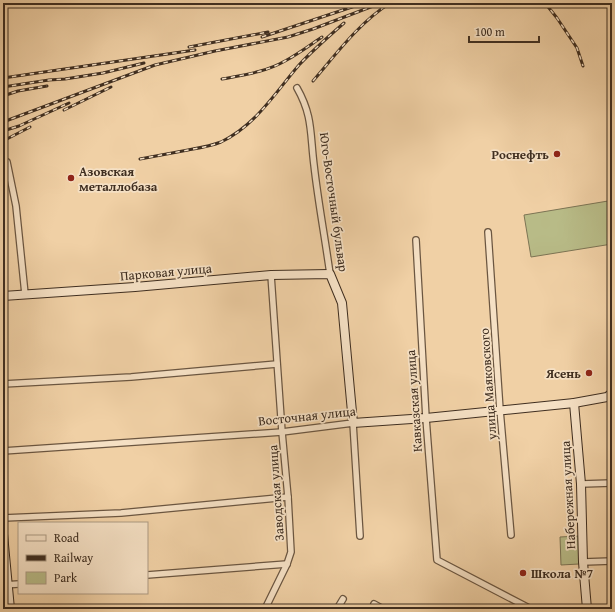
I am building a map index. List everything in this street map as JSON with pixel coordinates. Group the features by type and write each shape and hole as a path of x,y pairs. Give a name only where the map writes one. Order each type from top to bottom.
{"main road":[{"name":"Парковая улица","path":"3,296 271,275 330,274"},
{"name":"Юго-Восточный бульвар","path":"330,274 342,303 353,423"},
{"name":"Восточная улица","path":"353,423 426,418 574,403 610,397"},
{"name":"Набережная улица","path":"574,403 581,484 583,562 587,609"},
{"path":"3,534 5,585 10,609"}],"street":[{"name":"Юго-Восточный бульвар","path":"297,88 304,100 311,123 314,164 330,274"},
{"path":"7,162 16,206 25,294"},
{"name":"улица Маяковского","path":"488,232 500,410 511,535"},
{"name":"Кавказская улица","path":"416,240 426,418 437,560 531,609"},
{"name":"Заводская улица","path":"264,609 287,564 291,552 271,275"},
{"path":"3,384 131,377 277,364"},
{"name":"Юго-Восточный бульвар","path":"353,423 360,536"},
{"name":"Восточная улица","path":"3,451 282,432 353,423"},
{"path":"581,484 612,483"},
{"path":"3,518 121,512 288,497"},
{"path":"583,562 612,560"},
{"path":"148,575 287,564"},
{"path":"5,585 18,584"},
{"path":"337,609 343,599"},
{"path":"374,604 383,609"}],"green space":[{"path":"608,201 612,225 612,244 531,257 524,215"},
{"path":"578,536 579,564 561,565 560,537"}],"railway":[{"path":"262,37 364,3"},
{"path":"3,122 155,65 215,51 288,37 381,3"},
{"path":"313,81 358,29 390,3"},
{"path":"545,3 577,48 583,66"},
{"path":"140,159 209,146 221,142 233,135 255,118 299,65 344,23"},
{"path":"189,47 268,32"},
{"path":"222,79 254,73 278,65 322,37"},
{"path":"3,78 195,50"},
{"path":"3,87 103,73 144,63"},
{"path":"3,96 18,91 47,86"},
{"path":"64,110 111,87"},
{"path":"3,131 19,126 69,103"},
{"path":"3,141 30,127"}],"place":[{"name":"Роснефть","path":"557,154"},
{"name":"Азовская металлобаза","path":"71,178"},
{"name":"Ясень","path":"589,373"},
{"name":"Школа №7","path":"523,573"}]}
